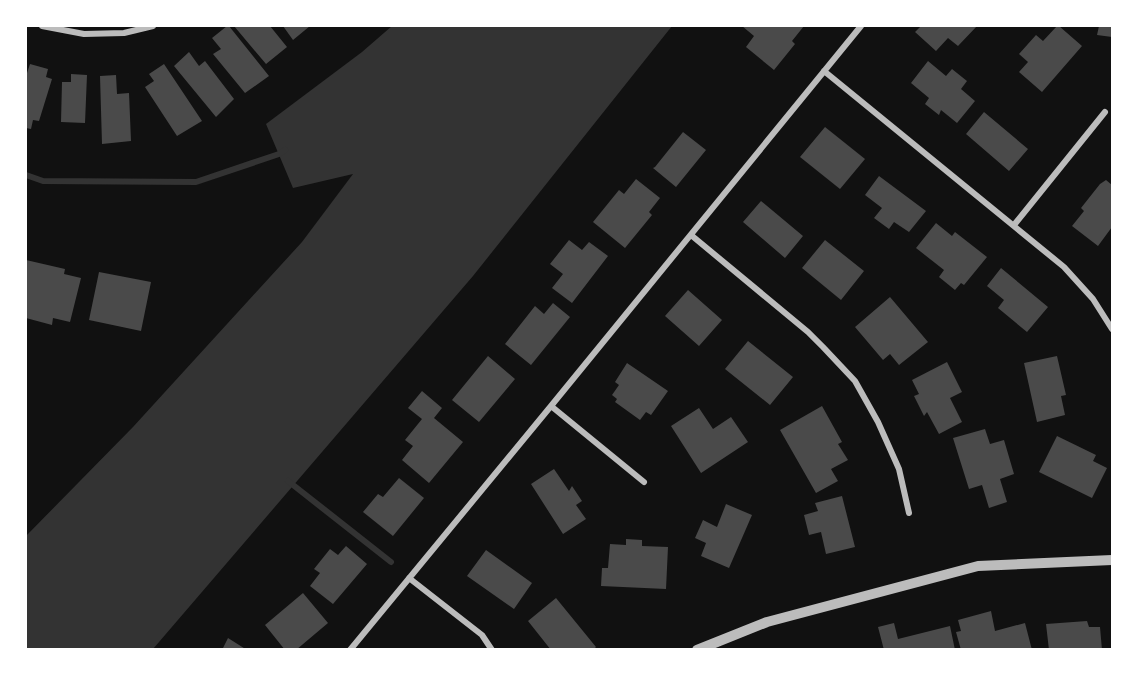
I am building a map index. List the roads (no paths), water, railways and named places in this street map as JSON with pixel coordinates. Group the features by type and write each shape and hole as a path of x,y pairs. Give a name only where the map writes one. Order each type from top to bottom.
{"street":[{"path":"42,26 84,34 124,33 153,26"},
{"path":"350,650 861,26"},
{"path":"824,71 1064,267 1093,299 1113,329"},
{"path":"1014,225 1105,112"},
{"path":"691,235 823,346 855,381 879,422 899,469 909,513"},
{"path":"551,406 644,482"},
{"path":"697,650 767,622 978,566 1113,560"},
{"path":"409,578 482,635 492,650"}],"waterway":[{"path":"26,175 43,181 196,182 285,150"},
{"path":"288,481 391,562"}]}
